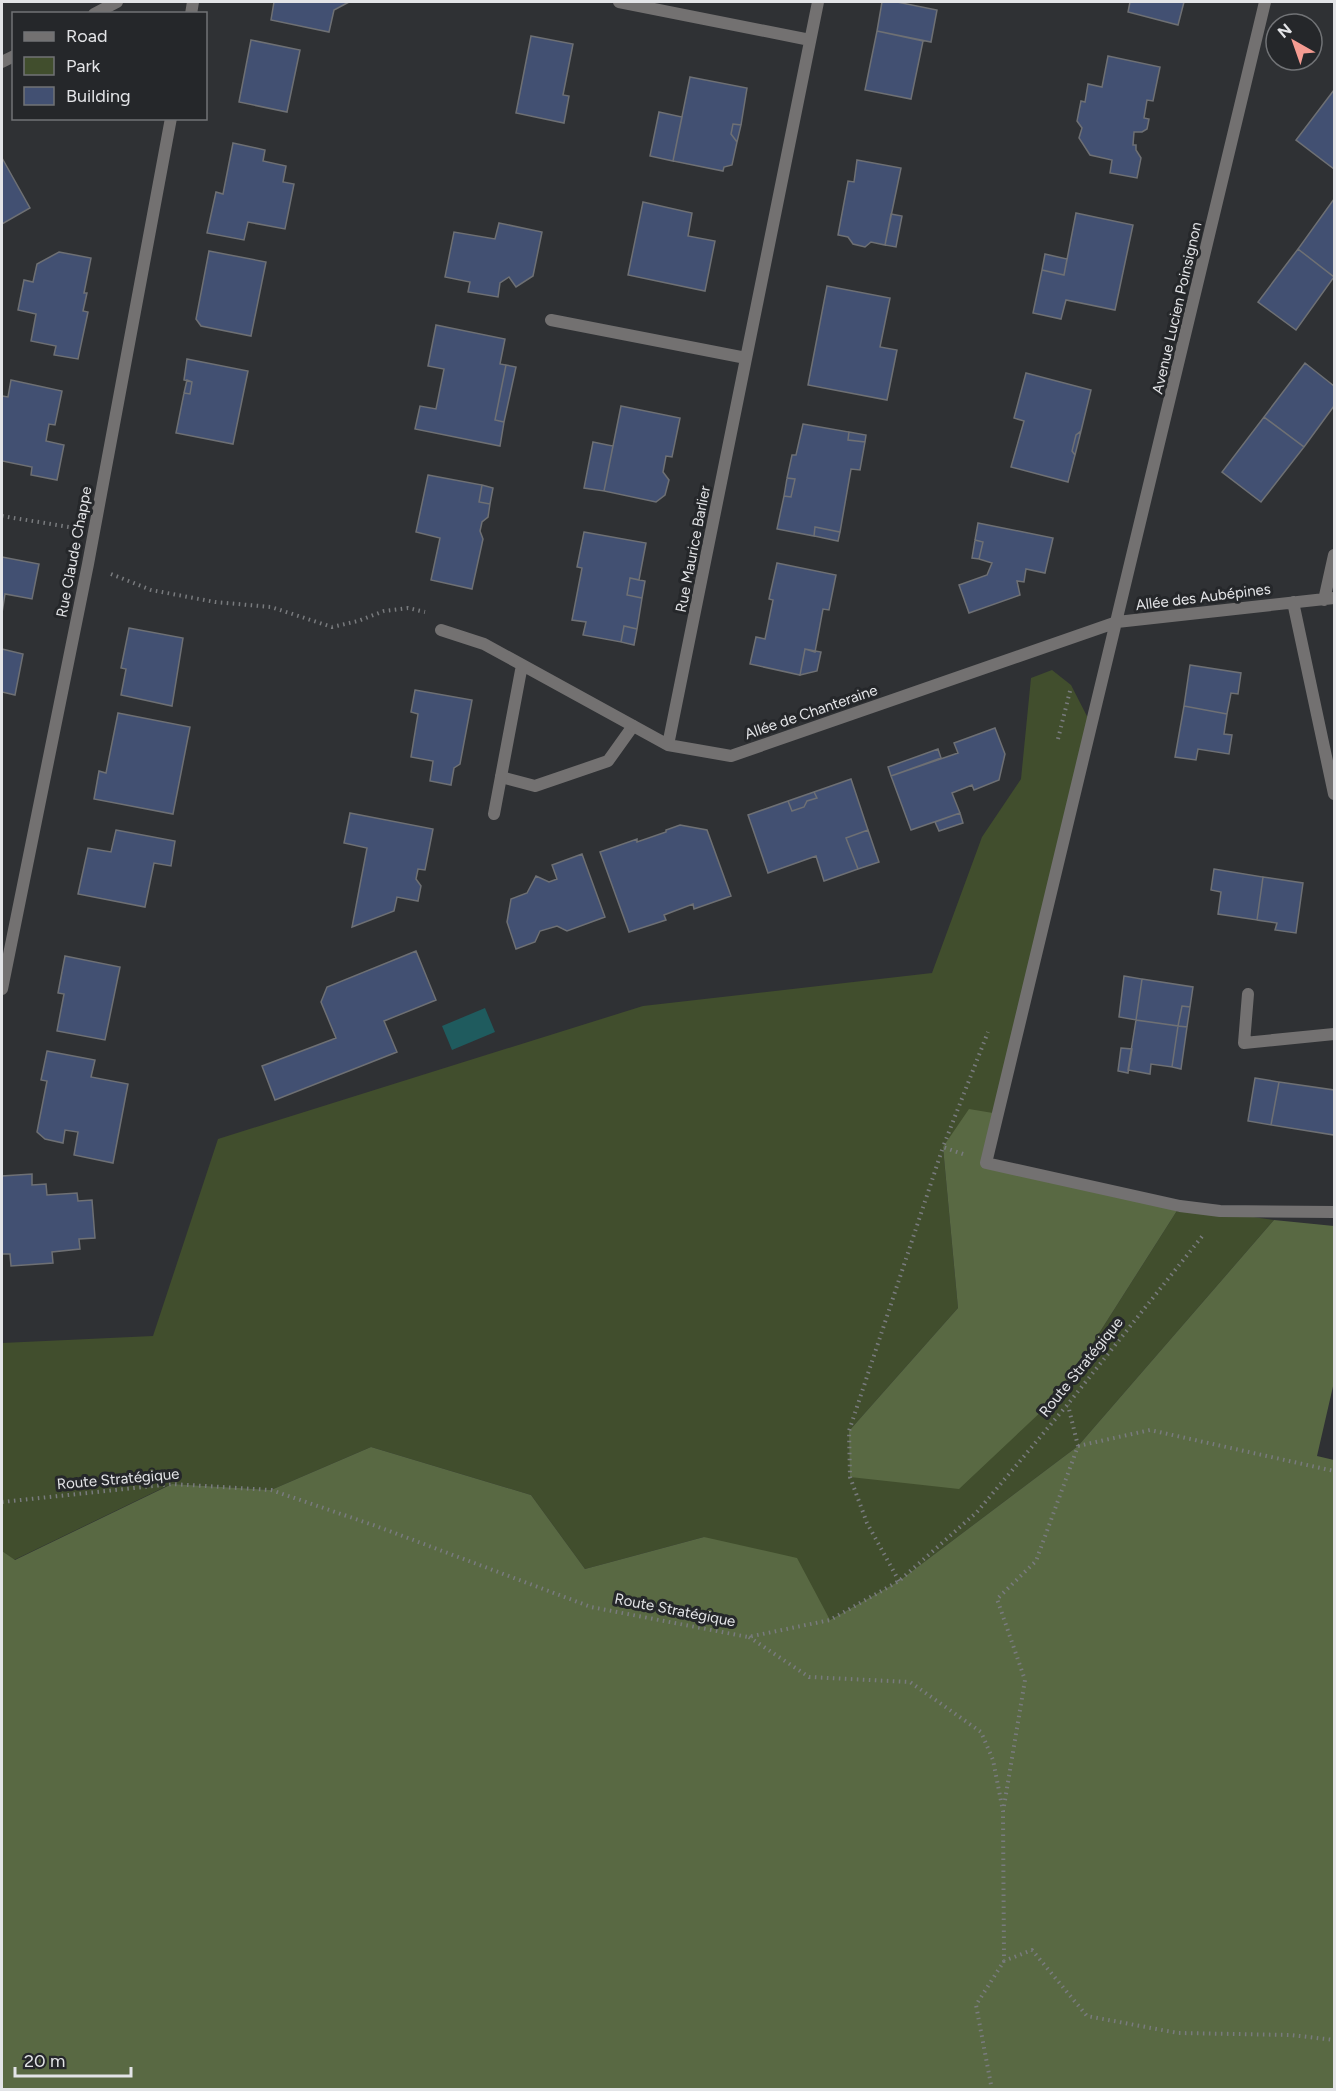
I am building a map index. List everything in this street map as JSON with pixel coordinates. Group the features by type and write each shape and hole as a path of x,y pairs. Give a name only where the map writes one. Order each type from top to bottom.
{"street":[{"path":"98,12 117,2"},
{"path":"618,2 810,40"},
{"name":"Rue Maurice Barlier","path":"668,745 818,2"},
{"name":"Avenue Lucien Poinsignon","path":"1220,1211 1179,1206 986,1163 1265,2"},
{"name":"Rue Claude Chappe","path":"2,990 94,531 171,120"},
{"path":"551,320 746,358"},
{"path":"1329,599 1335,555"},
{"name":"Allée des Aubépines","path":"1117,622 1329,599"},
{"name":"Allée des Aubépines","path":"1293,602 1335,794"},
{"name":"Allée de Chanteraine","path":"441,630 483,644 668,745 731,756 1117,622"},
{"path":"494,814 522,665"},
{"path":"501,777 535,786 608,761 633,726"},
{"path":"1248,994 1244,1043 1335,1034"},
{"path":"1220,1211 1335,1212"}],"path":[{"path":"2,516 94,531"},
{"path":"87,564 151,590 215,602 271,607 332,627 358,621 384,611 408,608 426,612 441,630"},
{"path":"899,1581 867,1523 850,1477 849,1431 943,1147"},
{"name":"Route Stratégique","path":"2,1502 172,1484 271,1490 376,1526 591,1606 748,1637 830,1620 899,1581 977,1512 1068,1404 1203,1236 1220,1211"},
{"path":"992,2090 976,2005 1004,1961 1003,1811 1025,1680 997,1599 1036,1561 1078,1446 1068,1404"},
{"path":"1078,1446 1150,1430 1335,1471"},
{"path":"748,1637 808,1677 910,1683 981,1732 993,1760 1003,1811"},
{"path":"1004,1961 1032,1950 1086,2016 1178,2032 1291,2035 1335,2040"}],"green space":[{"path":"1052,670 1071,685 1092,726 999,1114 943,1147 958,1308 849,1431 1061,1393 1180,1206 1274,1220 1078,1446 899,1581 830,1620 704,1537 585,1569 531,1495 371,1447 271,1490 171,1484 14,1560 2,1551 2,1343 153,1336 218,1139 643,1006 932,973 982,837 1021,779 1031,678"},
{"path":"969,1109 999,1114 986,1162 1180,1206 1061,1393 959,1489 850,1477 849,1431 958,1308 943,1147"},
{"path":"1274,1220 1334,1226 1334,1382 1317,1456 1334,1460 1334,2089 2,2089 2,1551 15,1560 172,1484 271,1490 371,1447 531,1495 585,1569 704,1537 797,1558 830,1620 899,1581 1078,1446"}],"water":[{"path":"485,1008 495,1032 452,1050 442,1026"}],"building":[{"path":"274,2 349,2 334,10 329,32 271,20"},
{"path":"882,2 897,2 937,10 931,42 877,31"},
{"path":"1130,2 1184,2 1178,25 1128,12"},
{"path":"877,31 923,41 911,99 865,90"},
{"path":"531,36 573,44 563,95 569,96 564,123 516,113"},
{"path":"251,40 300,50 287,112 239,102"},
{"path":"1108,56 1160,67 1153,101 1147,100 1144,118 1149,119 1147,129 1134,132 1133,145 1136,145 1141,158 1137,178 1110,173 1112,160 1090,155 1079,138 1082,128 1077,121 1081,101 1085,102 1088,84 1102,87"},
{"path":"690,77 747,88 741,125 733,124 731,134 737,142 732,165 724,167 723,171 673,161"},
{"path":"1334,90 1334,169 1296,140"},
{"path":"659,112 682,117 673,161 650,156"},
{"path":"733,124 741,125 737,142 731,134"},
{"path":"233,143 265,150 263,161 286,166 283,182 294,184 285,229 248,222 244,240 207,233 216,192 223,194"},
{"path":"2,158 30,208 2,224"},
{"path":"857,160 901,168 885,245 871,242 865,247 853,244 848,237 838,235 848,181 854,182"},
{"path":"1334,199 1334,277 1298,249"},
{"path":"643,202 692,213 688,236 715,241 705,291 628,275"},
{"path":"1076,213 1133,225 1115,310 1066,300 1061,319 1033,313 1042,270 1064,275"},
{"path":"891,214 902,216 896,247 885,245"},
{"path":"499,223 542,232 533,276 516,287 509,277 500,283 498,297 468,292 470,282 445,277 454,232 495,239"},
{"path":"1298,249 1334,277 1296,330 1258,302"},
{"path":"209,251 266,262 251,336 201,326 196,319"},
{"path":"59,252 91,258 83,311 88,312 78,359 54,355 56,346 31,341 36,314 18,310 24,280 33,282 37,264"},
{"path":"1045,254 1067,259 1064,275 1042,270"},
{"path":"827,286 890,298 880,347 897,350 887,400 808,385"},
{"path":"436,325 505,339 500,364 506,365 495,420 504,422 500,446 415,429 420,406 436,409 444,369 428,366"},
{"path":"187,359 248,371 233,444 176,433 184,393 190,394 192,382 184,380"},
{"path":"1305,363 1334,386 1334,406 1304,447 1264,417"},
{"path":"506,365 516,367 504,422 495,420"},
{"path":"1026,373 1091,390 1081,431 1076,435 1072,451 1075,455 1068,482 1011,467 1024,421 1014,418"},
{"path":"11,380 62,391 55,425 49,424 46,441 64,445 57,480 31,475 32,467 2,461 2,396 8,397"},
{"path":"187,380 192,382 190,394 184,393"},
{"path":"621,406 680,418 672,457 666,456 663,472 669,480 665,495 656,502 604,491"},
{"path":"1264,417 1304,447 1261,502 1222,472"},
{"path":"803,424 849,432 848,440 865,442 860,470 851,469 840,532 815,527 814,536 777,529 784,496 791,497 795,479 787,478 792,455 796,455"},
{"path":"1081,431 1075,455 1072,451 1076,435"},
{"path":"849,432 866,435 865,442 848,440"},
{"path":"593,442 613,446 604,491 584,488"},
{"path":"428,475 482,485 479,502 490,504 488,517 482,522 480,531 483,539 472,589 431,580 440,538 416,532"},
{"path":"787,478 795,479 791,497 784,496"},
{"path":"482,485 493,488 490,504 479,502"},
{"path":"978,523 1053,538 1045,573 1026,569 1024,582 1017,581 1020,595 969,613 959,585 987,575 992,563 979,559 983,542 975,540"},
{"path":"815,527 840,532 838,541 814,536"},
{"path":"584,532 646,543 639,580 630,578 627,595 642,598 637,629 624,626 621,642 583,635 586,622 572,620 582,568 577,567"},
{"path":"975,540 983,542 979,559 972,558"},
{"path":"2,557 39,564 32,599 5,594 2,613"},
{"path":"777,563 836,575 829,610 823,609 815,652 805,649 800,675 750,664 756,637 765,639 773,600 769,599"},
{"path":"630,578 645,581 642,598 627,595"},
{"path":"624,626 637,629 634,645 621,642"},
{"path":"129,628 183,638 172,706 121,695 126,669 121,668"},
{"path":"2,649 23,654 15,695 2,692"},
{"path":"805,649 821,652 817,671 800,675"},
{"path":"1190,665 1241,673 1238,694 1231,693 1227,714 1184,706"},
{"path":"415,690 472,700 460,764 454,768 451,785 430,781 433,761 411,757 418,714 411,712"},
{"path":"1184,706 1227,714 1224,734 1232,735 1229,754 1198,749 1196,760 1175,757"},
{"path":"118,713 190,727 173,814 94,799 99,771 106,773"},
{"path":"995,728 1005,754 999,780 974,790 972,785 952,793 960,813 911,830 891,776 958,753 954,743"},
{"path":"938,749 941,758 891,776 888,767"},
{"path":"851,779 868,830 846,838 858,869 824,881 816,856 768,873 748,815 788,801 792,811 804,807 807,801 817,798 814,792"},
{"path":"814,792 817,798 807,801 804,807 792,811 788,801"},
{"path":"350,813 433,829 425,870 418,869 416,879 421,886 418,901 397,897 394,911 352,927 367,848 344,843"},
{"path":"960,813 963,823 939,831 935,822"},
{"path":"680,825 707,830 731,896 694,909 693,904 664,915 666,920 629,932 600,852 637,839 637,842"},
{"path":"116,830 175,841 171,866 154,863 145,907 78,894 88,848 111,852"},
{"path":"868,830 879,862 858,869 846,838"},
{"path":"582,854 605,917 567,931 557,926 540,931 535,942 516,949 507,922 511,899 527,893 536,876 549,882 557,879 552,865"},
{"path":"1214,869 1263,877 1257,920 1218,914 1221,892 1211,890"},
{"path":"1263,877 1303,883 1296,933 1275,930 1277,923 1257,920"},
{"path":"416,951 436,1000 384,1021 397,1052 275,1100 262,1066 336,1038 321,1002 327,987"},
{"path":"65,956 120,967 105,1040 57,1031 64,994 58,993"},
{"path":"1124,976 1142,979 1136,1020 1119,1017"},
{"path":"1142,979 1193,987 1190,1007 1182,1006 1178,1026 1136,1020"},
{"path":"1182,1006 1190,1007 1187,1027 1178,1026"},
{"path":"1136,1020 1178,1026 1172,1067 1151,1064 1150,1074 1128,1070"},
{"path":"1178,1026 1187,1027 1181,1069 1172,1067"},
{"path":"1121,1048 1132,1049 1128,1073 1118,1071"},
{"path":"47,1051 95,1060 91,1077 128,1084 113,1163 74,1155 78,1132 65,1130 63,1143 45,1139 37,1132 47,1081 41,1080"},
{"path":"1255,1078 1279,1082 1271,1125 1248,1121"},
{"path":"1279,1082 1334,1090 1334,1135 1271,1125"},
{"path":"32,1174 32,1185 46,1184 47,1195 77,1193 78,1201 92,1200 95,1238 79,1239 80,1249 52,1252 53,1263 11,1266 10,1254 2,1254 2,1176"}]}
